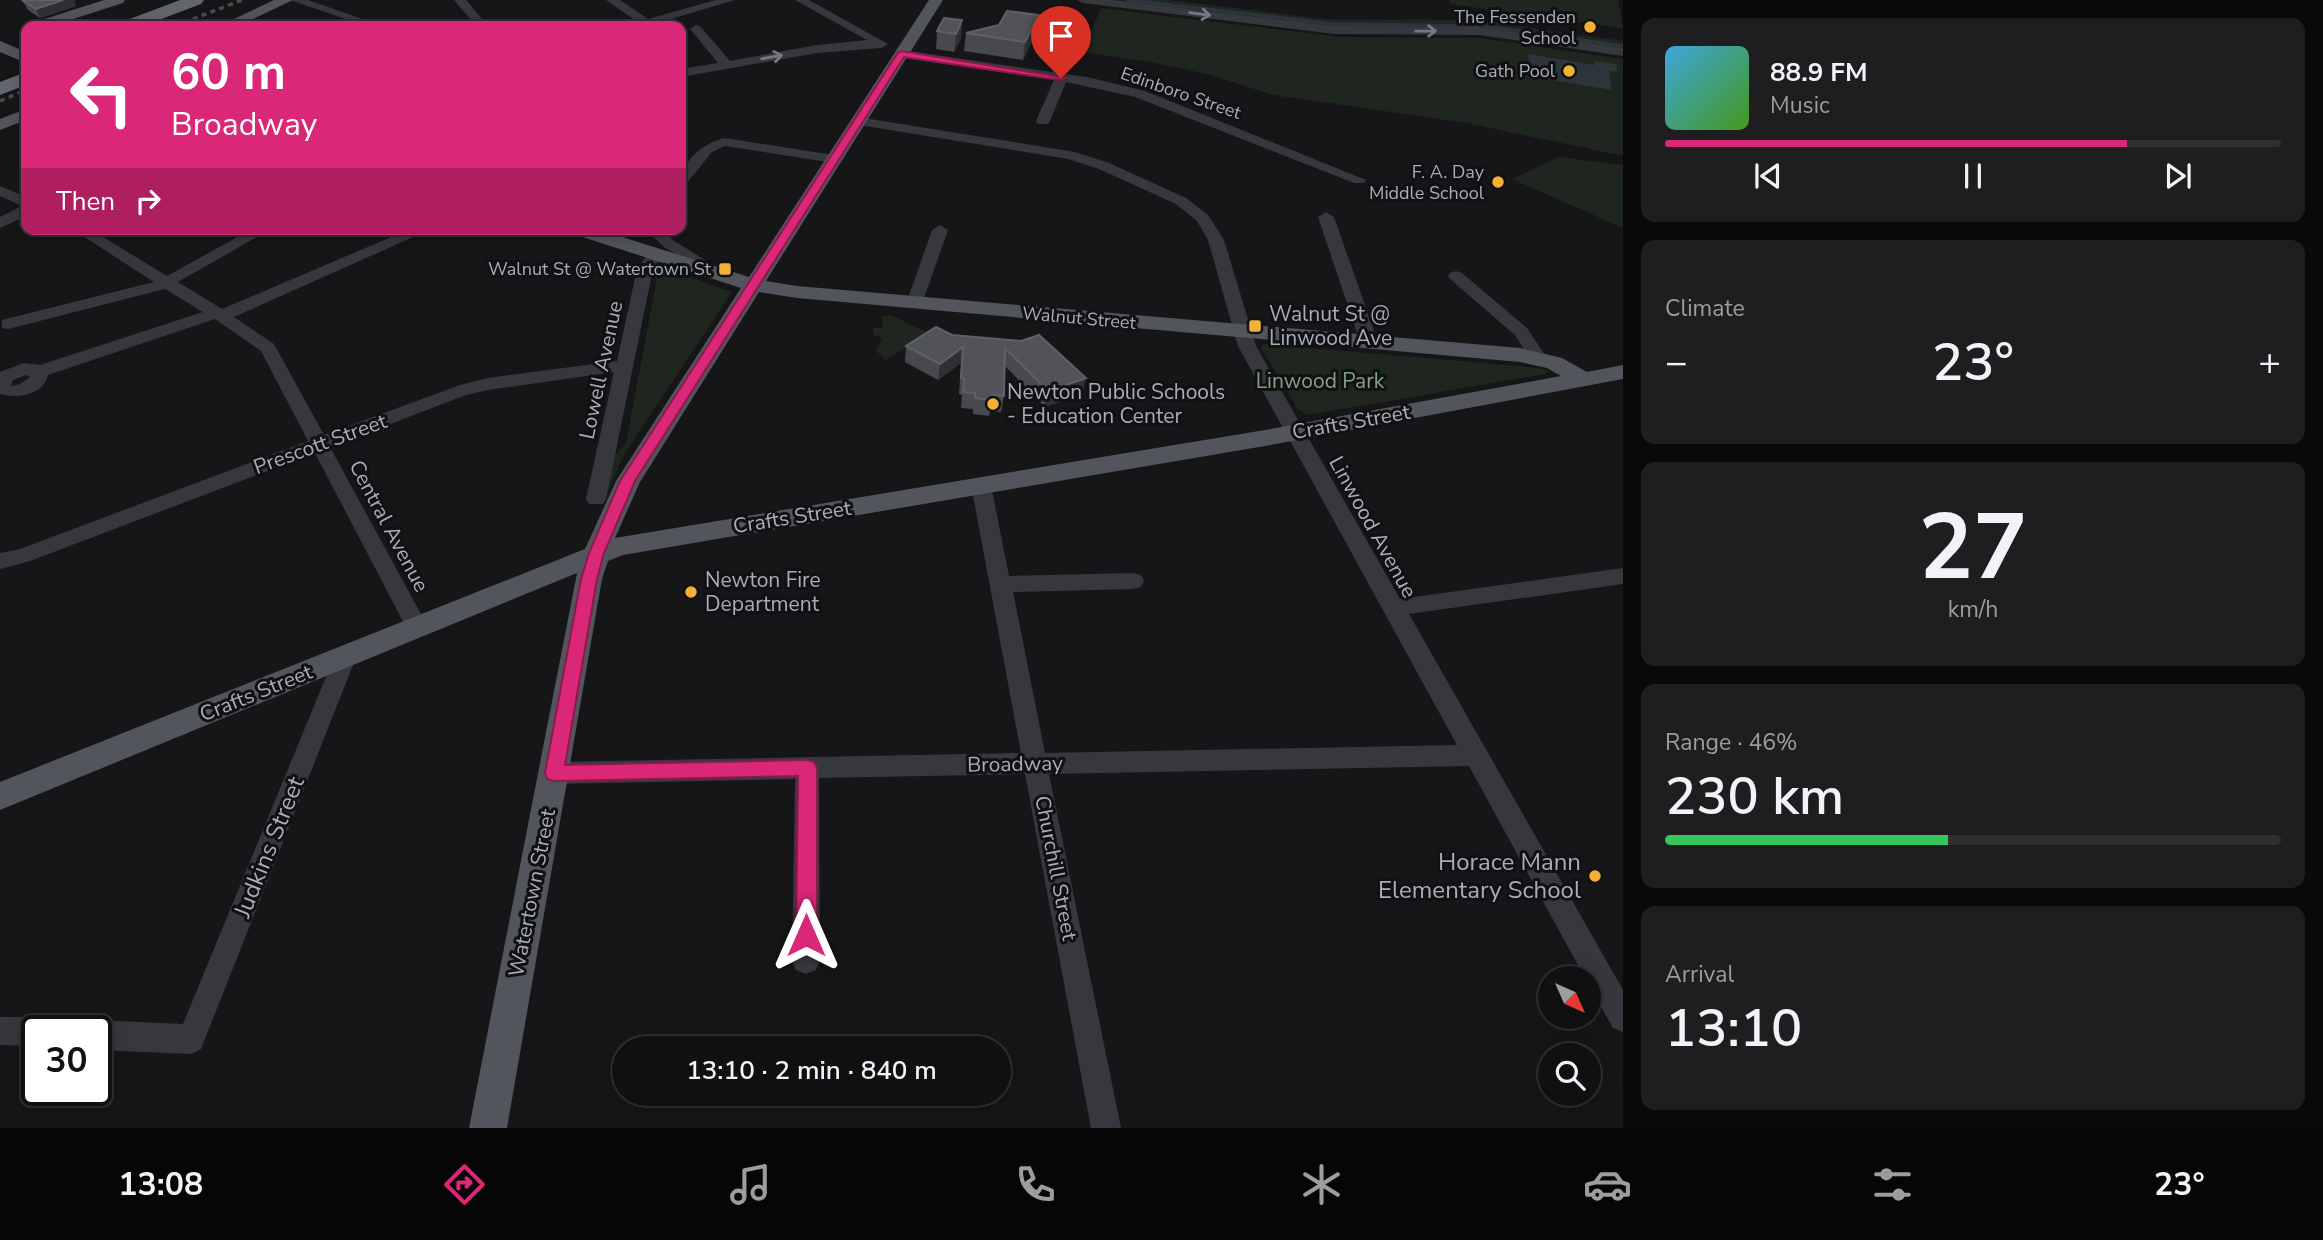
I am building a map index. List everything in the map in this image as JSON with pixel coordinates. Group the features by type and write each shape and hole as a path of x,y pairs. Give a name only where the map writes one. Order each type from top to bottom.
{"highway":[{"path":"143,21 203,1"},
{"path":"163,21 203,1"},
{"path":"0,78 21,70"},
{"path":"0,89 21,80"}],"main road":[{"path":"53,21 118,0"},
{"path":"238,21 286,0"},
{"name":"Watertown Street","path":"488,1128 589,579 597,553 628,481 936,0"},
{"path":"2,45 21,43"},
{"path":"2,45 21,55"},
{"path":"0,125 21,116"},
{"name":"Walnut Street","path":"597,235 754,285 817,295 1538,358 1558,365 1583,379"},
{"name":"Crafts Street","path":"0,796 597,553 627,544 1294,432 1623,372"}],"street":[{"path":"296,0 361,21"},
{"path":"460,0 476,21"},
{"path":"612,0 643,21"},
{"path":"653,21 729,0"},
{"path":"801,0 878,43"},
{"path":"1083,0 1326,29 1484,31 1623,52"},
{"path":"1184,0 1310,15 1407,17"},
{"path":"1466,18 1502,21"},
{"path":"696,29 726,65"},
{"path":"686,72 817,49 878,43"},
{"name":"Edinboro Street","path":"878,43 903,51 1102,85 1164,102 1359,180"},
{"path":"1043,121 1061,78"},
{"name":"Linwood Avenue","path":"859,121 1070,155 1104,166 1181,201 1199,215 1216,240 1240,331 1623,1018"},
{"path":"686,175 709,147 724,142 834,159"},
{"path":"0,223 21,212"},
{"path":"1326,217 1369,342"},
{"path":"914,304 940,230"},
{"name":"Central Avenue","path":"100,235 165,283 262,342 273,354 417,626"},
{"path":"8,324 127,296 165,283 253,235"},
{"path":"38,372 219,315 410,235"},
{"path":"633,246 641,235"},
{"path":"659,235 669,244 720,274"},
{"name":"Lowell Avenue","path":"596,499 645,269 656,254"},
{"path":"1456,276 1525,337 1538,358"},
{"name":"Prescott Street","path":"0,561 23,556 481,386 626,365"},
{"name":"Churchill Street","path":"981,485 1106,1128"},
{"name":"Prescott Street","path":"0,575 23,556"},
{"path":"1393,608 1623,576"},
{"path":"1002,584 1133,581"},
{"name":"Judkins Street","path":"112,1036 191,1039 346,655"},
{"name":"Broadway","path":"554,773 1475,755"},
{"path":"806,960 807,768"},
{"path":"0,1031 21,1032"}],"green space":[{"path":"1086,0 1169,0 1326,19 1474,20 1623,41 1623,52 1520,36 1371,31"},
{"path":"1450,0 1618,0 1623,28 1450,4"},
{"path":"1101,8 1340,37 1480,38 1623,59 1623,156 1467,123 1273,95 1211,75 1156,63 1082,52"},
{"path":"1559,157 1623,165 1623,228 1512,179"},
{"path":"664,268 732,292 623,456 606,496 615,455 626,443 656,283 654,270"},
{"path":"891,315 928,333 886,360 876,351 882,338 874,335 873,328 883,328 882,317"},
{"name":"Linwood Park","path":"1265,344 1549,371 1545,374 1308,415 1298,409 1261,348"}],"shaded area":[{"name":"Gath Pool","path":"1528,54 1595,65 1595,61 1616,64 1617,72 1609,71 1612,90 1529,76"}],"building":[{"path":"63,0 36,9 23,1"},
{"path":"1007,11 1039,15 1025,42 966,33 999,25"},
{"path":"944,18 962,20 956,34 937,31"},
{"path":"936,327 952,335 1021,341 1039,335 1086,378 1048,391 1005,348 1004,396 992,395 991,400 975,398 975,393 963,392 963,347 940,364 906,346"}],"waterway":[{"path":"1128,0 1334,24 1484,26 1623,46"}],"railway":[{"path":"188,21 242,0"},
{"path":"0,101 21,92"}],"place":[{"name":"The Fessenden School","path":"1590,27"},
{"name":"Gath Pool","path":"1569,71"},
{"name":"F. A. Day Middle School","path":"1498,182"},
{"name":"Walnut St @ Watertown St","path":"725,269"},
{"name":"Walnut St @ Linwood Ave","path":"1255,326"},
{"name":"Newton Public Schools - Education Center","path":"993,404"},
{"name":"Newton Fire Department","path":"691,592"},
{"name":"Horace Mann Elementary School","path":"1595,876"}],"route":[{"path":"806,935 807,768 554,773 589,579 605,530 628,481 901,54 1061,78"}]}
